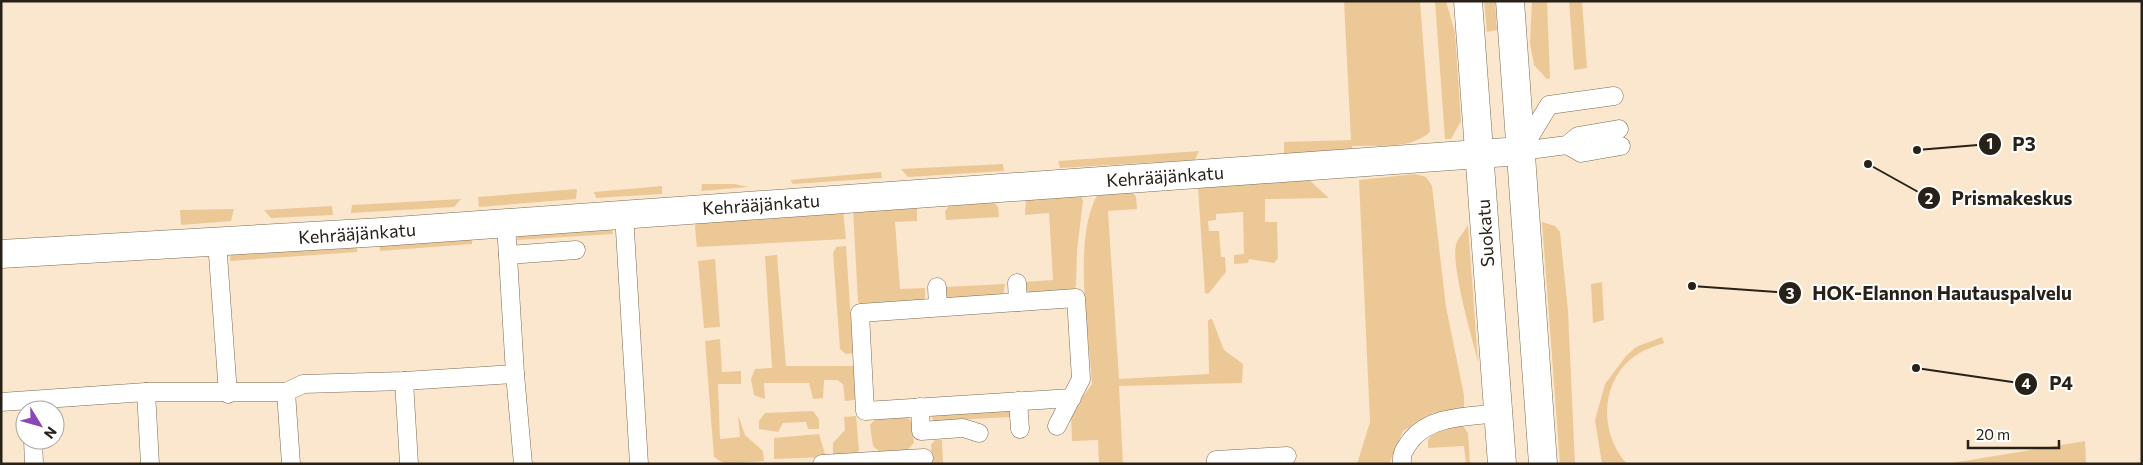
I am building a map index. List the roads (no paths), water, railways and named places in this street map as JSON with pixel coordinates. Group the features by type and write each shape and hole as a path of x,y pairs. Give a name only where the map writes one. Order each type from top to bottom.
{"street":[{"name":"Suokatu","path":"1468,1 1502,464"},
{"path":"1510,1 1543,464"},
{"name":"Kehrääjänkatu","path":"1,254 506,223 1521,151"}],"lane":[{"path":"1521,151 1548,104 1614,96"},
{"path":"1521,151 1567,146 1578,136 1620,137"},
{"path":"624,214 639,464"},
{"path":"506,223 523,464"},
{"path":"217,241 228,394"},
{"path":"508,255 576,250"},
{"path":"1017,283 1018,302"},
{"path":"937,287 938,307"},
{"path":"1057,426 1072,398 1081,379 1076,298 860,312 865,411 1072,398"},
{"path":"65,401 146,392 228,394 286,392 303,384 404,381 516,374"},
{"path":"404,381 409,464"},
{"path":"146,392 150,464"},
{"path":"286,392 291,464"},
{"path":"1018,401 1020,429"},
{"path":"1,402 15,403"},
{"path":"822,464 924,461 920,407"},
{"path":"1402,464 1402,452 1420,429 1434,422 1498,413"},
{"path":"921,431 963,428 979,433"},
{"path":"33,450 34,464"},
{"path":"1216,464 1216,460 1287,456"}],"place":[{"name":"P3","path":"1917,150"},
{"name":"Prismakeskus","path":"1868,164"},
{"name":"HOK-Elannon Hautauspalvelu","path":"1692,286"},
{"name":"P4","path":"1916,368"}]}
